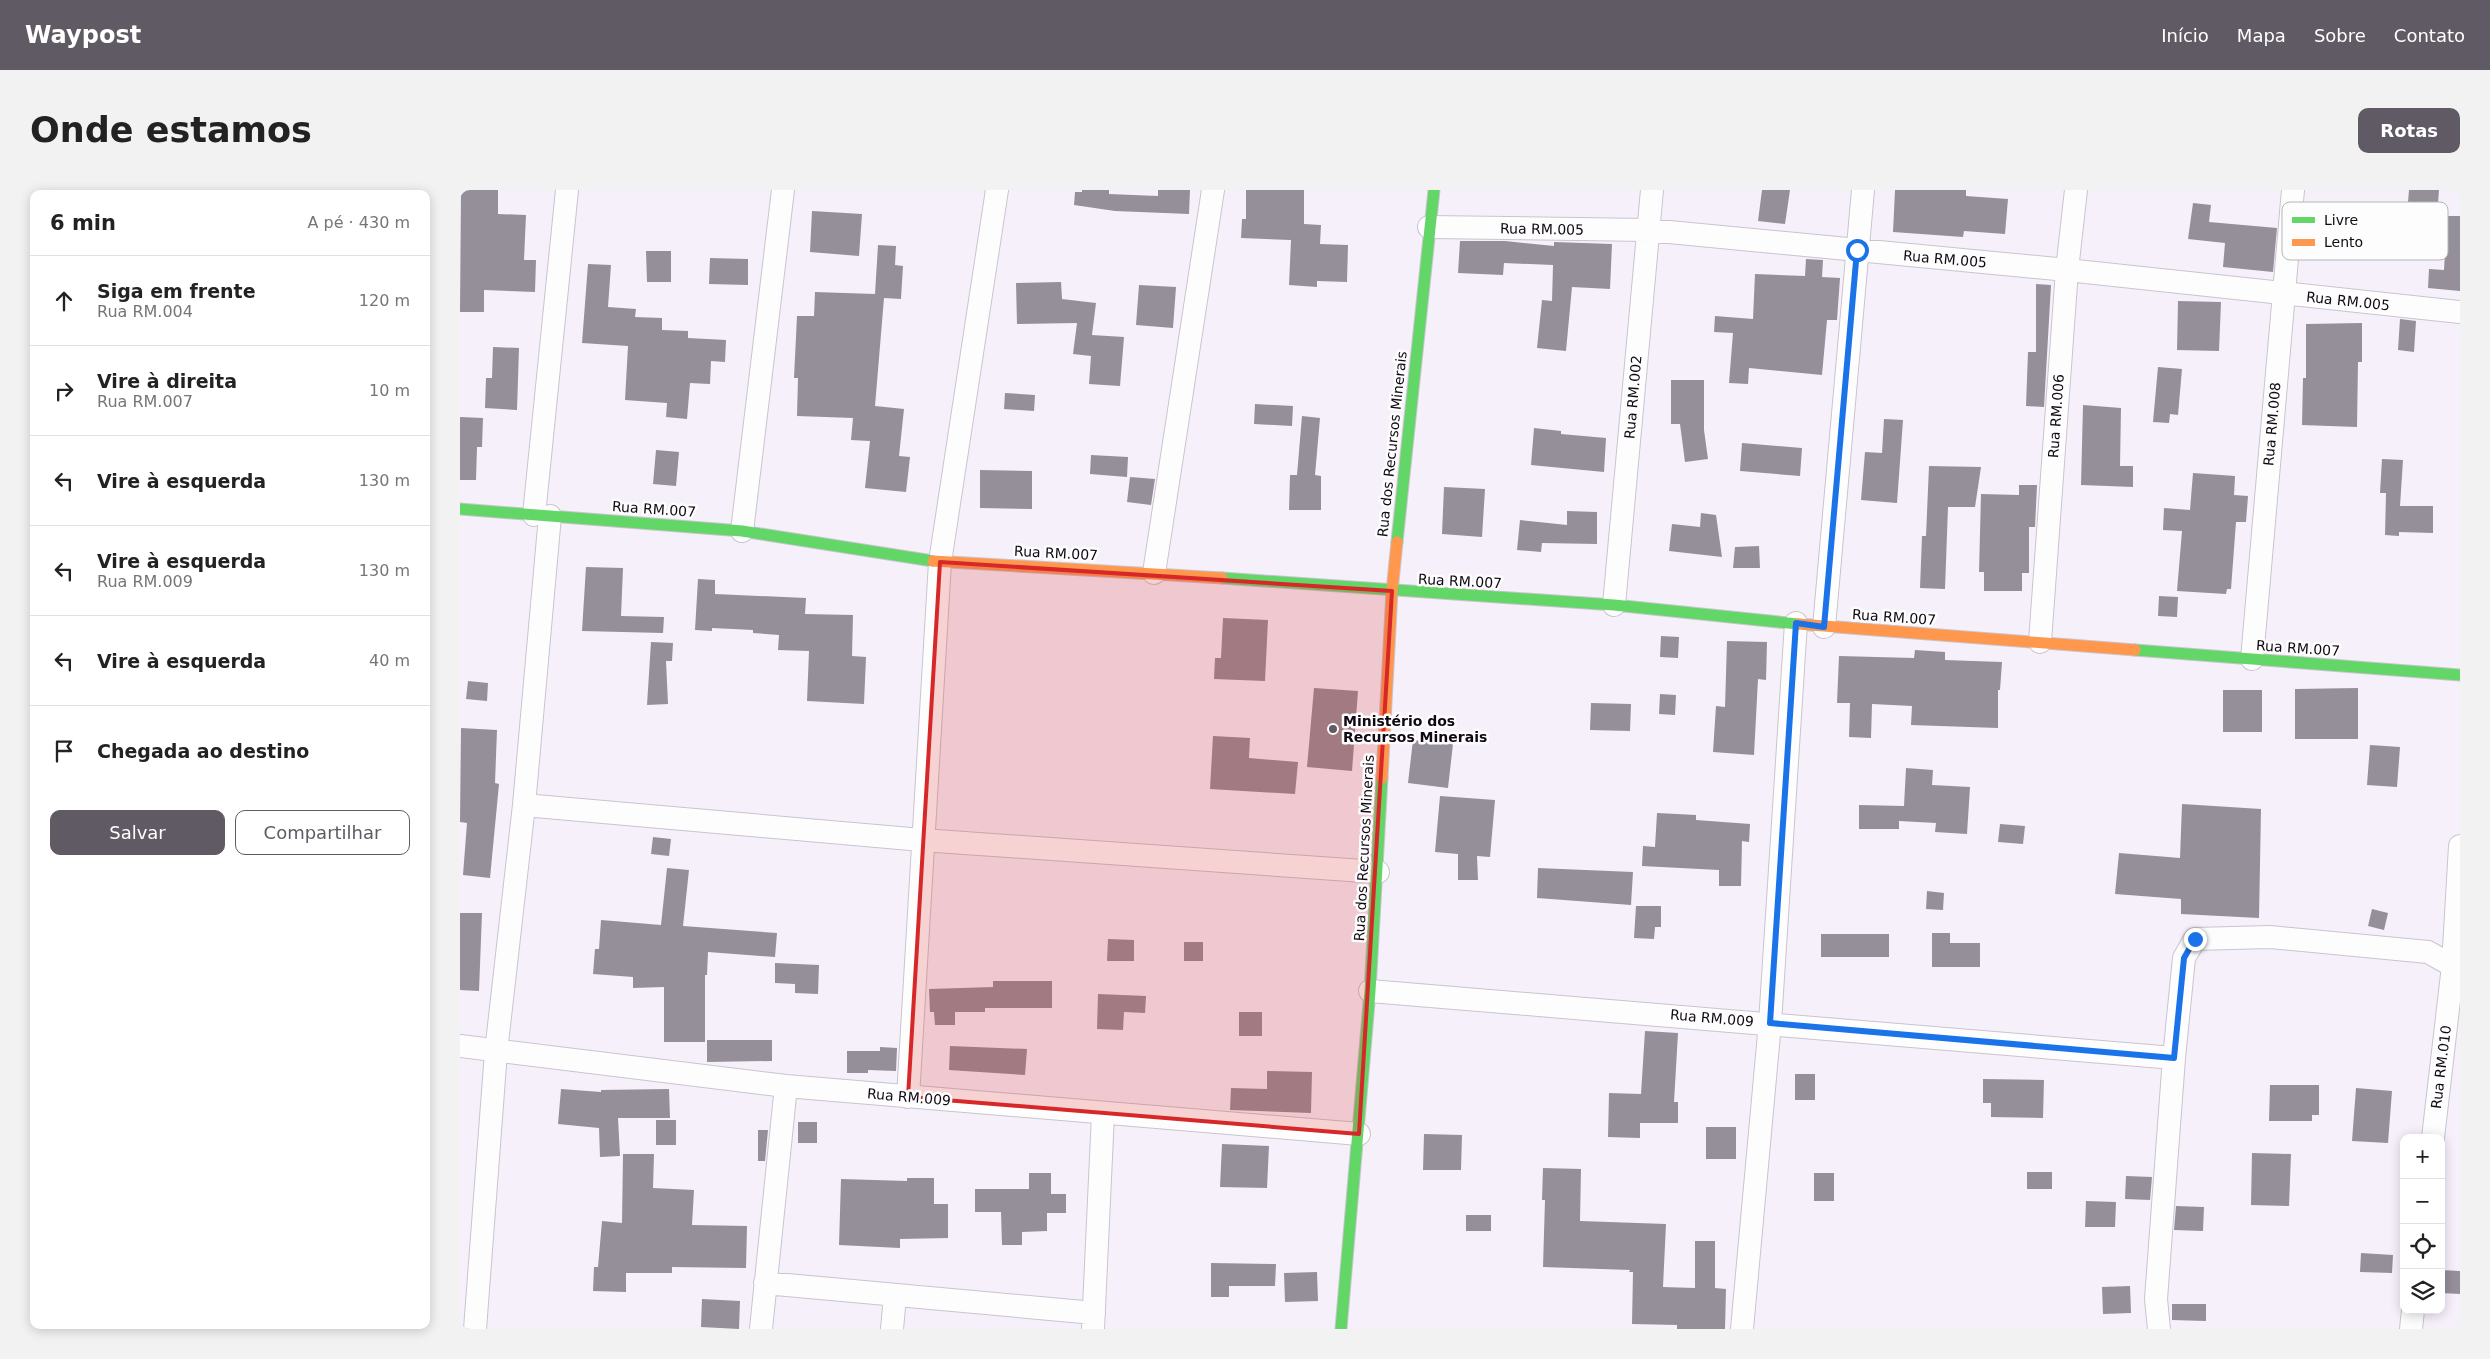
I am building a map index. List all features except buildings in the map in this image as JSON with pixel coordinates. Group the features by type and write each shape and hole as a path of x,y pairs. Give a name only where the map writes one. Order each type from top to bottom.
{"street":[{"path":"475,1329 496,1052 524,805 542,516 567,190"},
{"path":"742,531 783,190"},
{"path":"908,1097 940,562 997,190"},
{"path":"1154,573 1213,190"},
{"name":"Rua dos Recursos Minerais","path":"1341,1329 1360,1134 1370,991 1392,591 1434,190"},
{"name":"Rua RM.002","path":"1614,605 1652,190"},
{"path":"1824,627 1863,190"},
{"name":"Rua RM.006","path":"2040,642 2067,270 2076,190"},
{"name":"Rua RM.005","path":"1429,227 1648,230 2067,270 2282,295 2460,312"},
{"name":"Rua RM.008","path":"2252,659 2286,260"},
{"name":"Rua RM.007","path":"460,509 742,531 940,562 1154,573 1614,605 1824,627 2460,675"},
{"path":"1742,1329 1770,1023 1796,623"},
{"path":"524,805 922,840 1378,872"},
{"name":"Rua RM.010","path":"2434,1134 2457,966 2460,846"},
{"path":"2159,1329 2156,1299 2174,1058 2184,958 2195,939 2270,937 2428,952 2457,966"},
{"name":"Rua RM.009","path":"1370,991 2174,1058"},
{"name":"Rua RM.009","path":"460,1046 496,1052 786,1086 1360,1134"},
{"path":"761,1329 786,1086"},
{"path":"765,1283 895,1296 1093,1321 1104,1114"},
{"path":"892,1329 895,1296"},
{"path":"2411,1329 2413,1314"}],"highlighted area":[{"path":"940,562 1392,591 1359,1134 908,1097"}],"traffic: fast":[{"path":"1397,542 1434,190"},
{"path":"460,509 742,531 933,561"},
{"path":"1222,578 1614,605 1798,624"},
{"path":"2135,650 2460,675"},
{"path":"1341,1329 1370,991 1382,778"}],"traffic: slow":[{"path":"1382,778 1392,591 1397,542"},
{"path":"933,561 1222,578"},
{"path":"1798,624 2135,650"}],"place":[{"name":"Ministério dos Recursos Minerais","path":"1333,729"}],"route":[{"path":"1857,250 1824,627 1796,623 1770,1023 2174,1058 2181,1004 2184,958 2195,939"}]}
